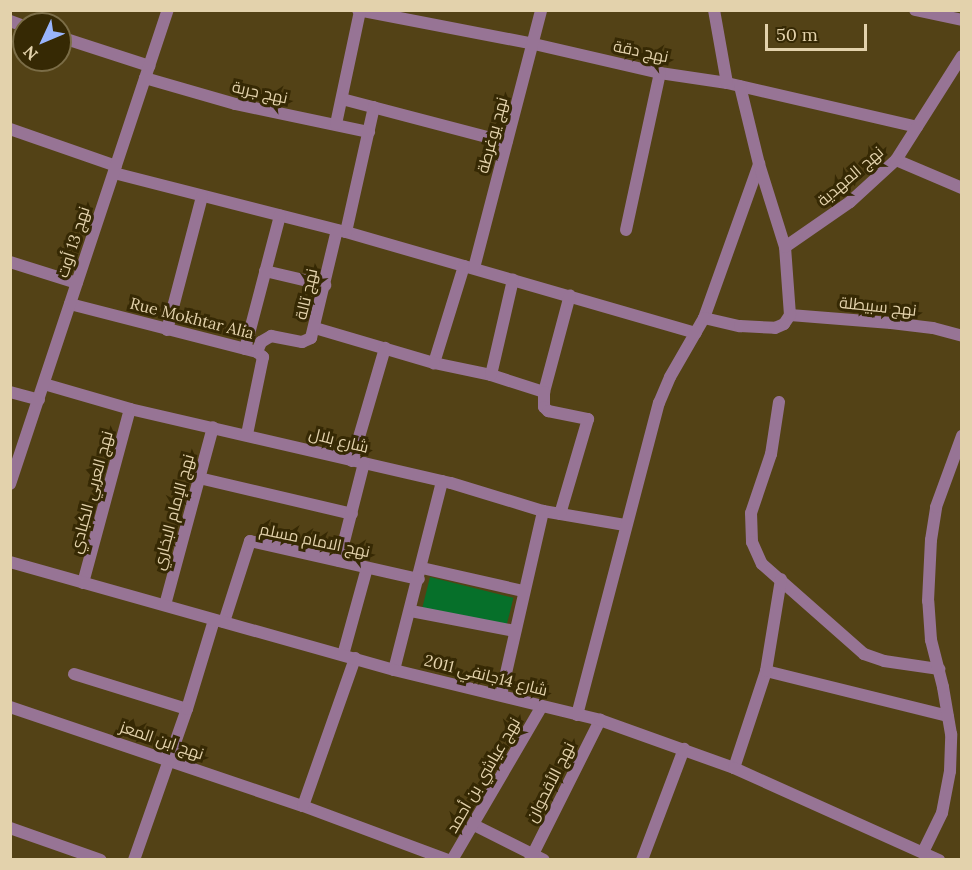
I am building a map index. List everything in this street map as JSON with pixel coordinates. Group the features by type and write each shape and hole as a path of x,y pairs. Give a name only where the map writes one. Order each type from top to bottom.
{"street":[{"name":"نهج 13 أوت","path":"10,484 168,10"},
{"name":"نهج يوغرطة","path":"434,363 469,267 534,44 541,10"},
{"path":"714,10 727,83"},
{"path":"915,10 962,20"},
{"name":"نهج دقة","path":"359,11 534,44 660,73 727,83 917,127"},
{"path":"336,124 359,11"},
{"name":"نهج جربة","path":"72,43 235,104 369,132"},
{"name":"نهج المهدية","path":"785,247 850,202 896,160 962,56"},
{"path":"626,230 660,73"},
{"path":"704,318 740,326 775,328 784,324 790,315 785,247 759,164 740,86"},
{"path":"342,99 506,142"},
{"name":"نهج تالة","path":"251,350 265,338 271,336 307,341 315,328 374,107"},
{"path":"10,129 115,170 202,197 342,231 696,333"},
{"path":"896,160 962,188"},
{"path":"577,715 625,525 659,403 674,368 704,318 759,164"},
{"path":"167,330 202,197"},
{"path":"251,350 265,271 280,216"},
{"path":"10,262 77,283"},
{"path":"265,271 325,285"},
{"path":"491,375 513,280"},
{"path":"560,514 588,419 548,411 544,407 543,392 570,295"},
{"name":"Rue Mokhtar Alia","path":"70,304 251,350 263,357 247,434"},
{"name":"نهج سبيطلة","path":"790,315 901,324 962,336"},
{"path":"315,328 434,363 491,375 543,392"},
{"path":"339,561 352,514 358,462 385,348"},
{"name":"شارع بلال","path":"44,384 130,409 247,434 442,481 543,512 625,525"},
{"path":"10,392 39,400"},
{"path":"779,402 771,454 752,513 752,542 762,564 864,654 884,661 939,669"},
{"name":"نهج العربي الكبادي","path":"83,583 130,409"},
{"name":"نهج الإمام البخاري","path":"165,605 213,427"},
{"path":"923,852 945,803 950,771 948,716 931,640 928,601 931,540 936,507 960,442"},
{"path":"199,478 352,514"},
{"path":"394,670 411,611 442,481"},
{"path":"501,695 543,512"},
{"name":"نهج الامام مسلم","path":"219,621 250,541 367,568 524,591"},
{"name":"شارع 14جانفي 2011","path":"10,562 394,670 600,720 734,768 939,860"},
{"path":"303,806 349,657 367,568"},
{"path":"734,768 766,671 781,579"},
{"path":"411,611 515,631"},
{"path":"134,860 219,621"},
{"path":"766,671 948,716"},
{"path":"74,674 188,709"},
{"name":"نهج ابن المعز","path":"10,706 303,806 450,860"},
{"name":"نهج عياشي بن أحمد","path":"450,860 474,825 542,706"},
{"name":"نهج الأقحوان","path":"536,858 600,720"},
{"path":"642,860 684,749"},
{"path":"474,825 536,858"},
{"path":"10,828 101,860"}],"green space":[{"path":"430,577 513,598 505,631 422,610"}]}
